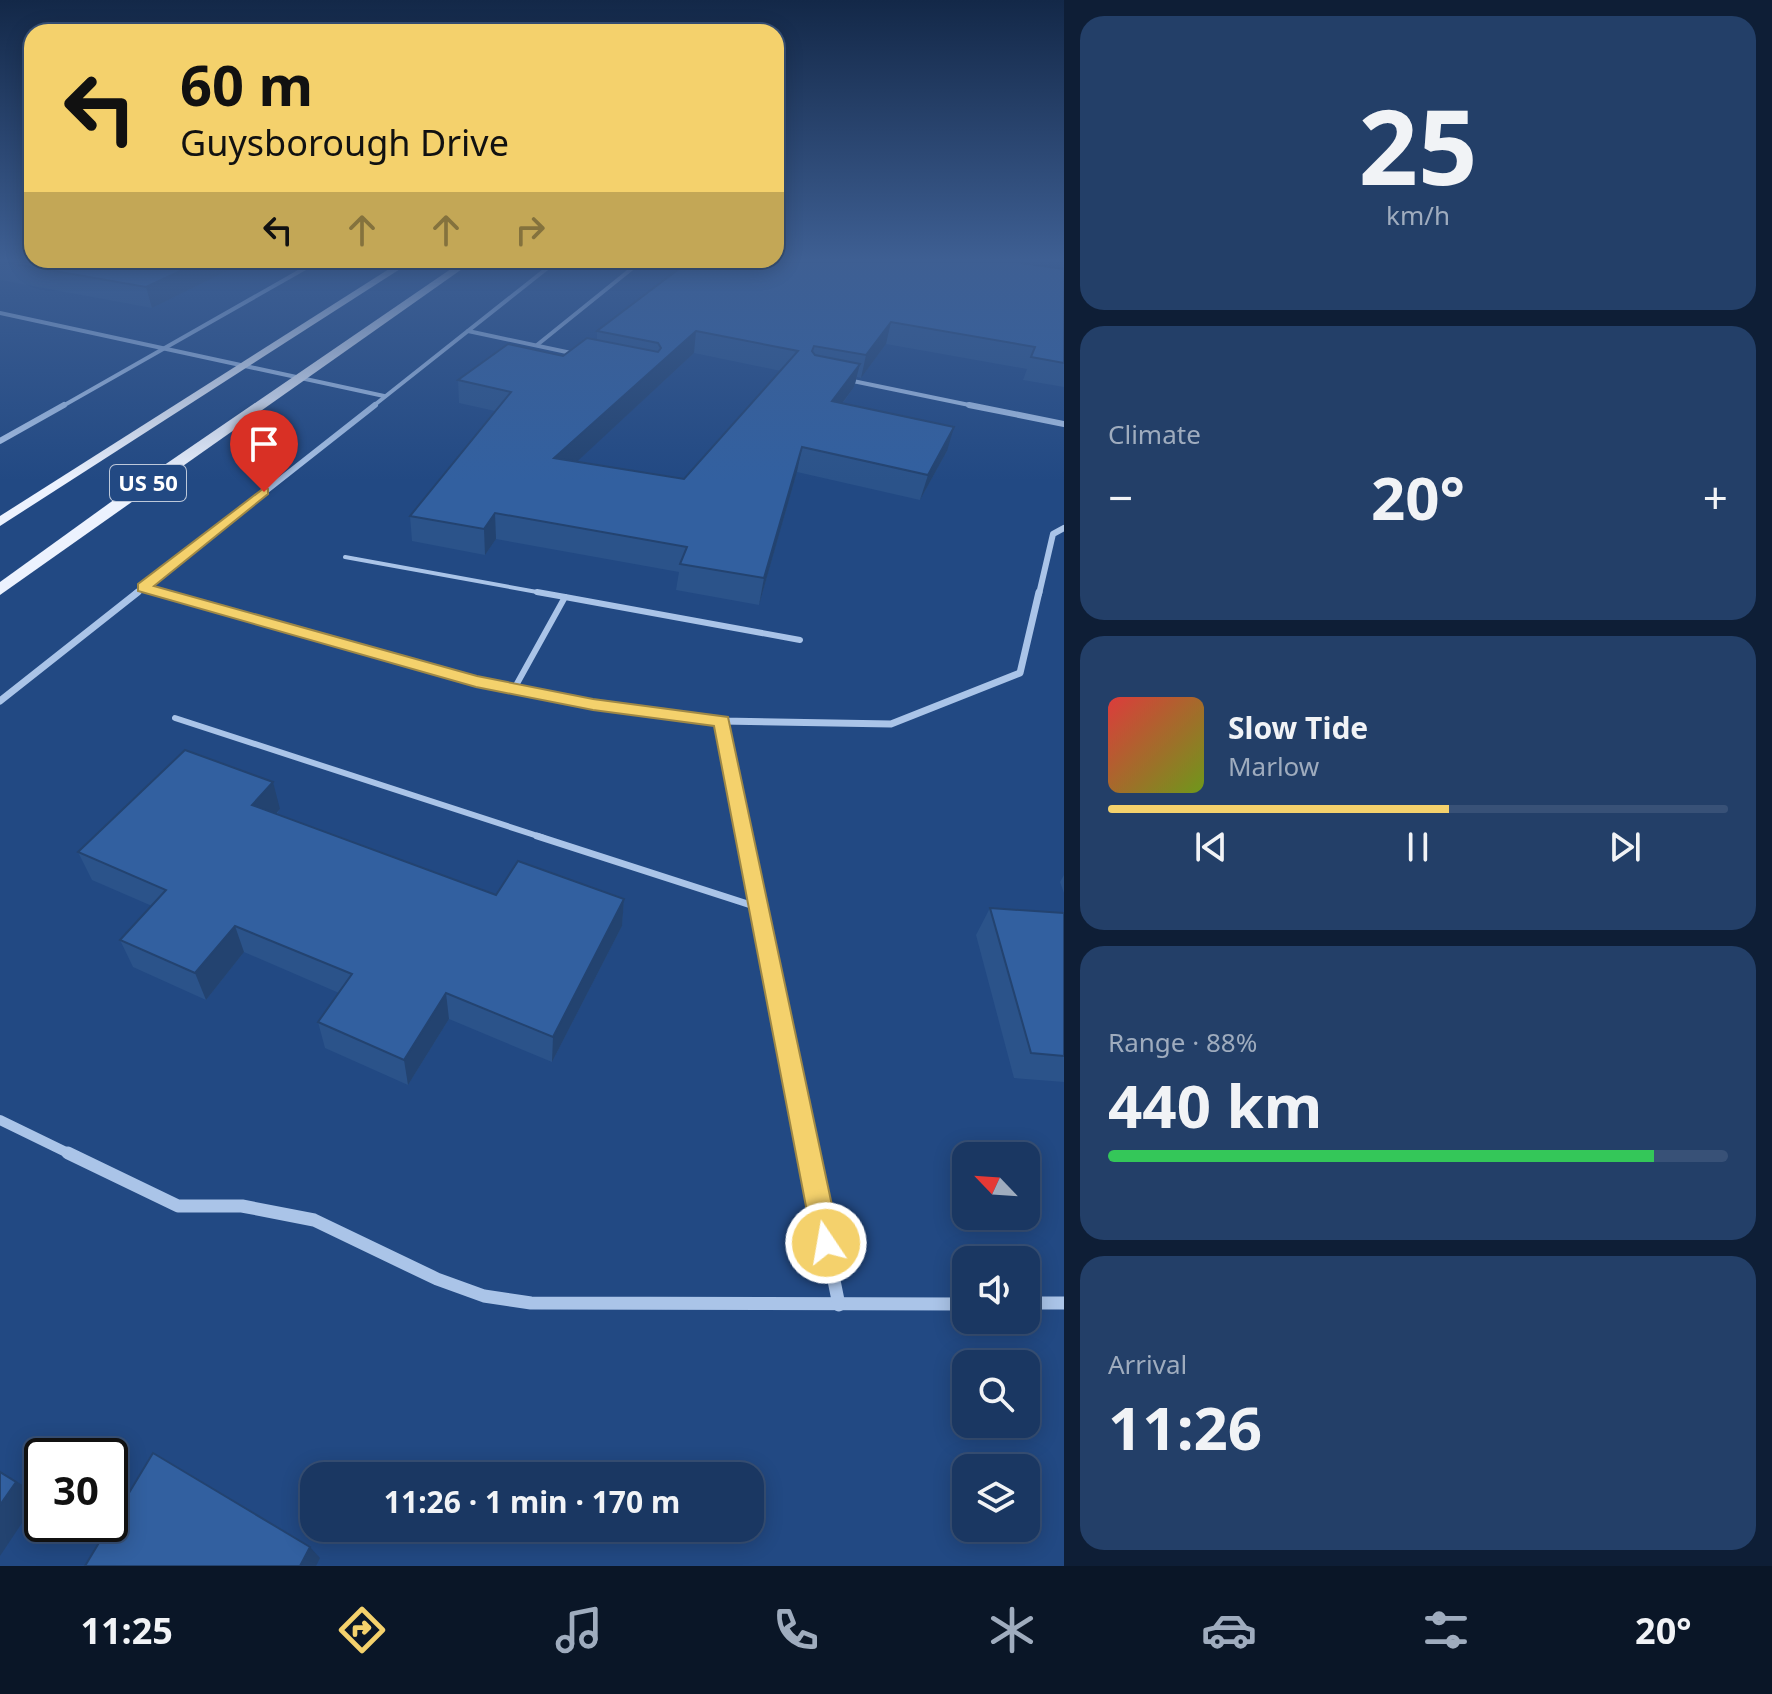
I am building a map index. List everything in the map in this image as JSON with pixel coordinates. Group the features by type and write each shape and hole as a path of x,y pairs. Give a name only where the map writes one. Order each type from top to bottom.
{"main road":[{"name":"US 50","path":"0,522 293,335"},
{"name":"US 50","path":"0,590 361,335"}],"street":[{"path":"96,335 384,396"},
{"path":"0,441 187,335"},
{"path":"0,701 463,335"},
{"path":"488,335 582,355"},
{"path":"537,345 549,335"},
{"path":"842,379 1064,424"},
{"path":"143,587 476,681 593,705 722,721 891,724 1020,673 1053,534 1064,528"},
{"path":"722,721 839,1305"},
{"path":"0,1120 178,1206 242,1206 314,1220 437,1279 484,1296 531,1303 952,1304"},
{"path":"1040,1303 1064,1303"}],"lane":[{"path":"345,557 800,640"},
{"path":"514,689 565,597"},
{"path":"175,718 757,907"}],"building":[{"path":"618,335 691,335 554,458 684,479 798,351 717,335 881,335 866,355 814,346 812,351 815,355 860,364 832,401 954,427 928,475 802,447 764,578 680,564 687,547 495,513 484,529 410,516 511,392 458,380 508,344 563,356 587,338 658,352 661,348 658,343"},
{"path":"966,335 1064,335 1064,363 1031,357 1035,347"},
{"path":"185,750 273,782 252,805 496,895 518,861 624,899 553,1037 446,993 404,1060 318,1022 352,974 235,926 195,973 120,940 166,890 78,852"},
{"path":"990,908 1064,913 1064,1056 1031,1053"},
{"path":"153,1453 310,1547 300,1566 85,1566 99,1542 128,1542 128,1495"},
{"path":"0,1472 16,1482 0,1505"}],"route":[{"path":"264,492 143,587 476,681 593,705 722,721 826,1243"}]}
